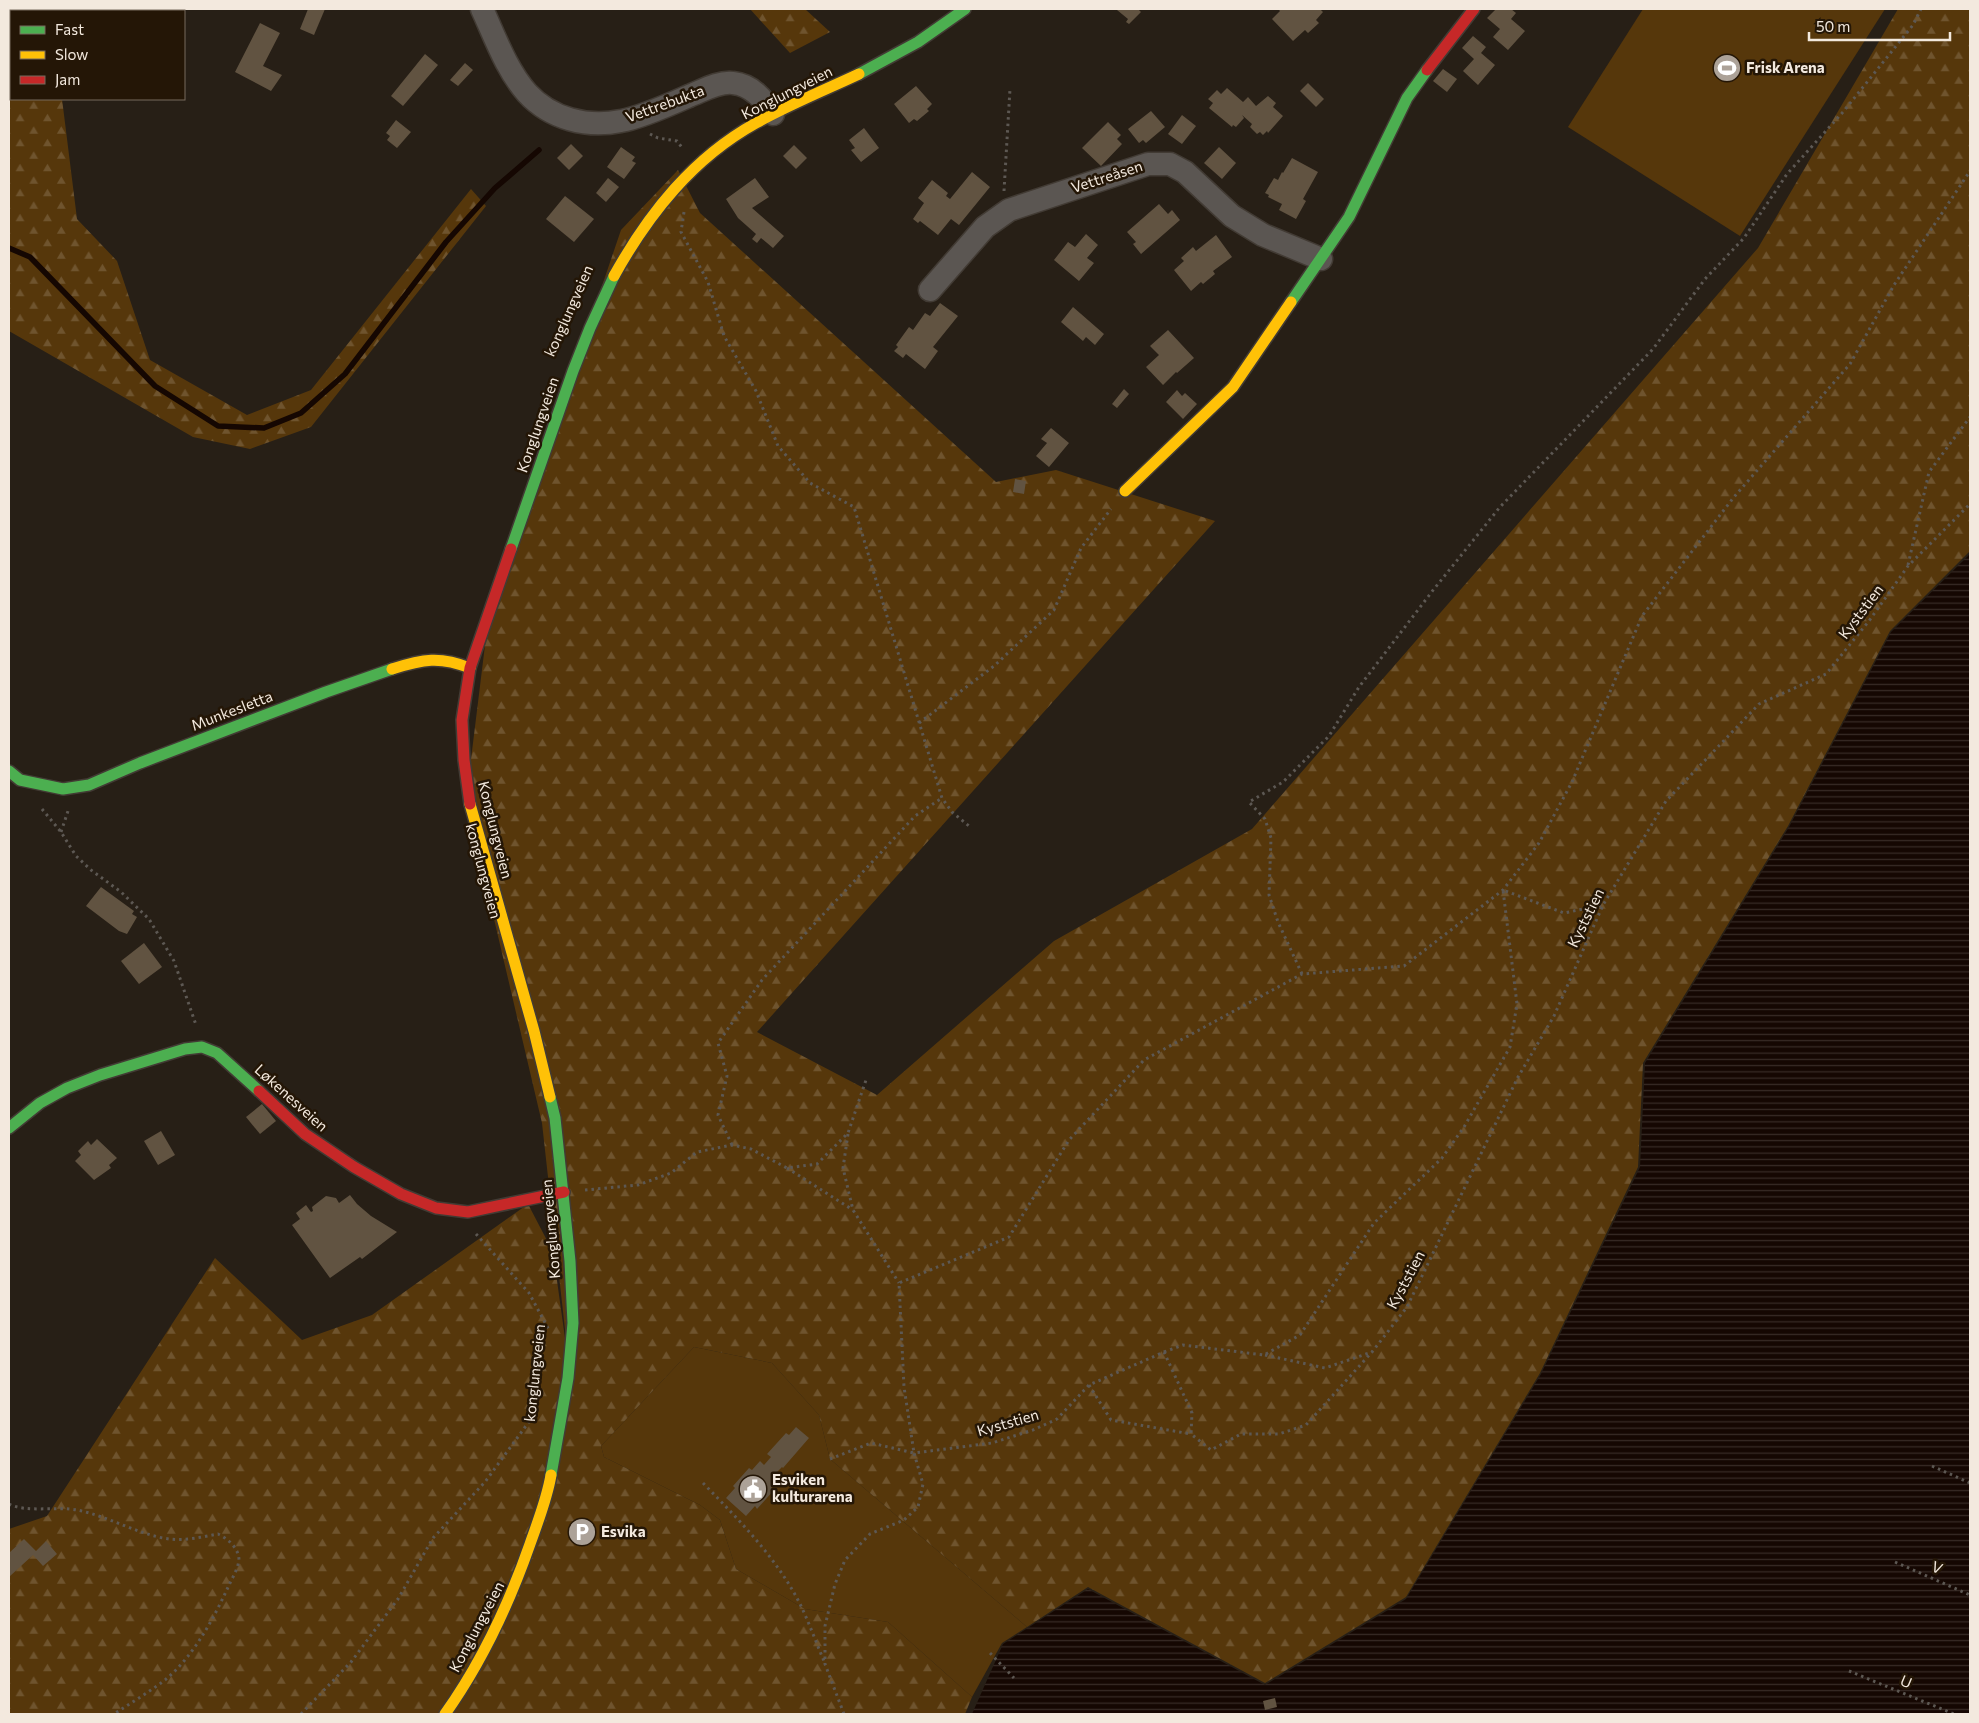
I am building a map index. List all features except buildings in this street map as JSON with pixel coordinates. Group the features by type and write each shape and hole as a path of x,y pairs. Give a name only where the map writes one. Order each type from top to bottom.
{"street":[{"name":"Vettrebukta","path":"482,9 510,69 527,93 549,111 572,121 598,123 622,121 712,87 731,82 746,86 761,97 773,114"},
{"name":"Konglungveien","path":"445,1714 457,1697 494,1632 516,1585 547,1496 566,1387 573,1323 564,1192 555,1118 534,1031 469,801 462,720 470,668 579,353 613,276 648,218 682,177 722,144 773,114 870,69 943,26 965,9"},
{"path":"1125,491 1232,387 1349,217 1407,98 1474,9"},
{"name":"Vettreåsen","path":"930,290 985,228 1009,210 1148,164 1170,164 1185,172 1232,216 1263,235 1321,259"},
{"name":"Munkesletta","path":"9,771 20,780 63,789 89,785 186,745 326,692 404,665 433,659 452,661 470,668"},
{"path":"9,1128 49,1096 77,1083 184,1049 202,1047"},
{"name":"Løkenesveien","path":"202,1047 217,1053 234,1066 305,1134 354,1167 401,1194 436,1208 468,1212 564,1192"}],"path":[{"path":"1302,974 1278,922 1269,895 1271,838 1266,819 1249,802 1283,782 1329,736 1359,687 1500,507 1653,349 1705,279 1744,238 1788,174 1843,112 1913,25 1921,9"},
{"path":"1009,210 1004,193 1010,89"},
{"path":"622,121 658,138 677,141 686,152"},
{"path":"899,1283 1009,1237 1069,1140 1144,1060 1302,974 1404,966 1503,890 1539,843 1572,782 1642,616 1734,497 1850,364 1894,285 1970,171"},
{"path":"682,177 687,196 681,232 708,282 724,336 756,391 778,446 810,483 854,507 942,798 952,812 969,826"},
{"path":"1908,566 1929,472 1970,417"},
{"path":"919,723 994,666 1054,610 1081,548 1125,491"},
{"name":"Kyststien","path":"1191,1434 1211,1450 1241,1434 1279,1434 1306,1425 1372,1352 1407,1307 1518,1077 1554,1016 1603,905 1666,801 1759,704 1826,674 1869,622 1908,566 1970,504"},
{"path":"20,780 61,832 76,856 91,870 121,892 149,919 174,961 191,1006 202,1047"},
{"path":"732,1145 718,1115 727,1076 718,1043 762,980 916,816 942,798"},
{"path":"1503,890 1564,913 1603,905"},
{"path":"1264,1355 1300,1335 1374,1223 1442,1158 1510,1047 1517,1004 1503,890"},
{"path":"826,1664 825,1626 835,1584 845,1560 870,1534 904,1520 918,1507 923,1484 914,1453 904,1387 899,1283 853,1210 843,1168 848,1134 866,1080"},
{"path":"786,1168 816,1164 848,1134"},
{"path":"564,1192 638,1185 671,1173 697,1152 732,1145 751,1149 786,1168 853,1210"},
{"name":"konglungveien","path":"468,1228 476,1234 529,1293 553,1336 553,1326"},
{"name":"Kyststien","path":"914,1453 992,1443 1033,1430 1056,1420 1089,1385 1183,1345 1264,1355 1325,1368 1372,1352"},
{"path":"1089,1385 1111,1420 1191,1434 1192,1413 1164,1352"},
{"path":"301,1714 351,1662 398,1599 433,1538 485,1482 540,1407"},
{"path":"830,1459 870,1443 914,1453"},
{"path":"1932,1466 1970,1483"},
{"path":"703,1483 757,1539 794,1593 826,1664 844,1714"},
{"path":"9,1504 19,1508 55,1507 78,1510 168,1539 196,1538 218,1534 234,1546 238,1553 239,1560 235,1573 220,1606 192,1650 164,1680 114,1714"},
{"name":"V","path":"1895,1562 1970,1595"},
{"path":"990,1653 1014,1678"},
{"name":"U","path":"1849,1671 1954,1714"}],"green space":[{"path":"750,9 805,9 830,32 790,53"},
{"name":"Frisk Arena","path":"1643,9 1885,9 1740,236 1568,127"},
{"path":"1898,9 1970,9 1970,551 1890,631 1788,826 1643,1063 1638,1167 1540,1373 1406,1597 1265,1683 1088,1587 1027,1627 830,1459 819,1415 772,1363 694,1347 601,1446 604,1457 700,1505 720,1520 736,1569 805,1609 888,1622 972,1697 965,1714 9,1714 9,1529 47,1516 215,1258 302,1340 372,1315 528,1204 553,1252 570,1374 542,1123 466,800 488,621 621,230 678,170 700,213 996,482 1056,470 1215,521 757,1032 877,1095 1054,941 1252,829 1758,248"},
{"path":"9,13 10,100 62,100 77,219 117,261 150,360 247,415 311,390 471,189 486,206 311,427 250,449 193,437 9,331"},
{"path":"694,1347 772,1363 819,1415 830,1459 1027,1627 1002,1643 972,1697 888,1622 805,1609 736,1569 720,1520 700,1505 604,1457 601,1446"}],"shaded area":[{"path":"1970,554 1970,1714 972,1714 1003,1644 1088,1589 1265,1685 1406,1599 1541,1374 1640,1167 1645,1063 1789,827 1891,632"}],"waterway":[{"path":"9,248 30,257 155,386 218,426 264,428 301,413 345,374 446,242 495,188 539,150"}],"traffic: fast":[{"path":"859,74 918,42 965,9"},
{"path":"1291,302 1349,217 1407,98 1427,70"},
{"path":"511,549 573,371 614,276"},
{"path":"9,771 20,780 63,789 89,785 140,763 326,692 392,669"},
{"path":"9,1128 40,1103 67,1088 100,1075 185,1049 202,1047 217,1053 259,1091"},
{"path":"550,1097 555,1118 570,1261 573,1323 568,1378 551,1475"}],"traffic: slow":[{"path":"614,276 642,230 658,209 674,189 712,153 733,137 769,116 859,74"},
{"path":"1125,491 1233,387 1291,302"},
{"path":"392,669 431,660 450,662 470,668"},
{"path":"470,804 534,1031 550,1097"},
{"path":"445,1714 483,1653 504,1610 539,1518 551,1475"}],"traffic: jam":[{"path":"1427,70 1474,9"},
{"path":"470,804 464,760 462,720 470,668 511,549"},
{"path":"259,1091 305,1134 354,1167 401,1194 436,1208 468,1212 564,1192"}],"place":[{"name":"Frisk Arena","path":"1727,68"},
{"name":"Esviken kulturarena","path":"753,1489"},
{"name":"Esvika","path":"582,1532"}]}
